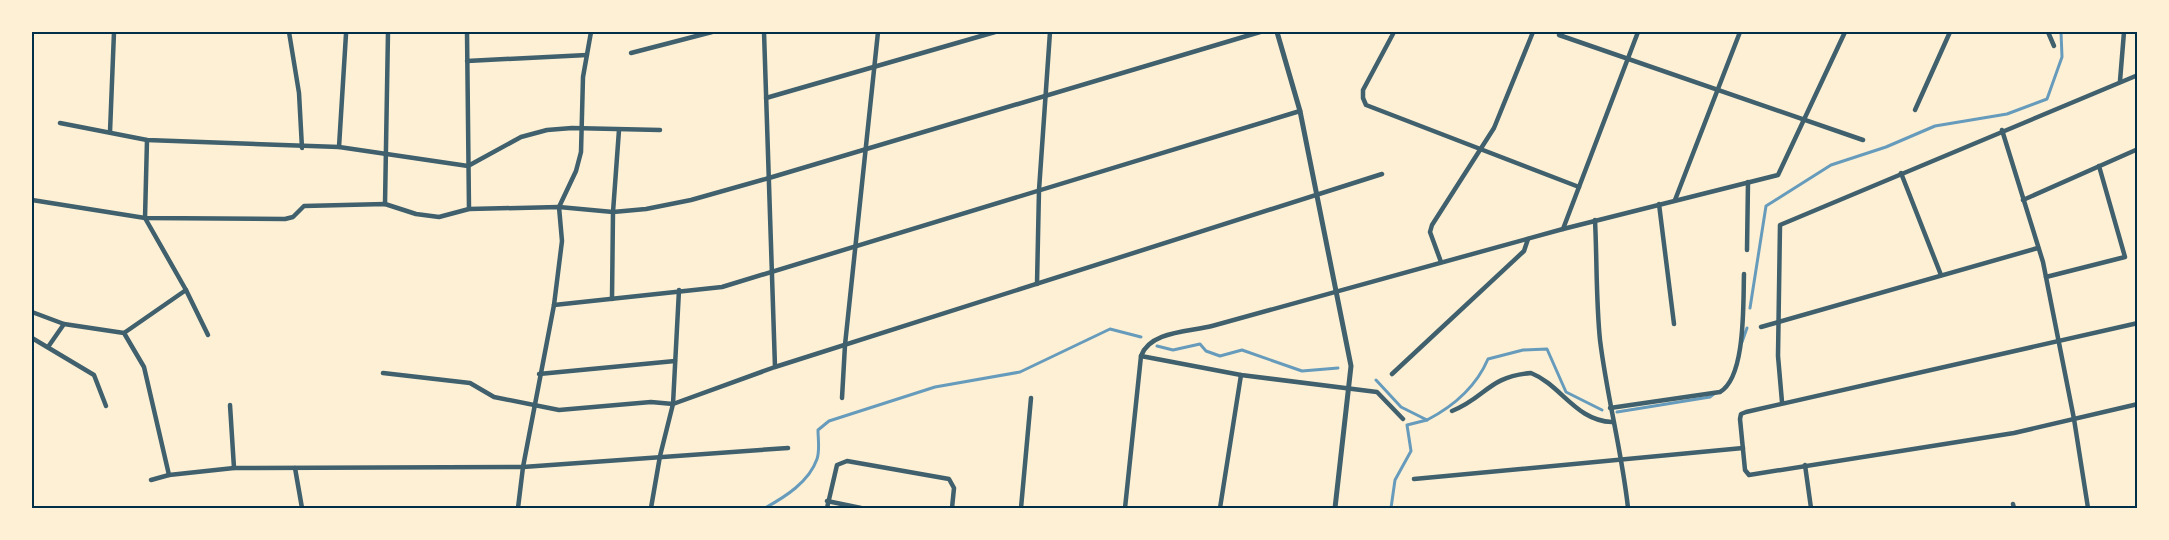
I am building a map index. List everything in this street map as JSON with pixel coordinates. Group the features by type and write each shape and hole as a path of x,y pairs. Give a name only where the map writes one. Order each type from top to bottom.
{"street":[{"path":"110,132 114,32"},
{"path":"289,32 299,93 302,148"},
{"path":"385,204 388,32"},
{"path":"467,32 469,208"},
{"path":"518,508 533,406 554,305 562,241 559,207 576,171 581,152 583,77 591,32"},
{"path":"631,53 712,32"},
{"path":"764,32 775,367"},
{"path":"843,398 845,345 878,32"},
{"path":"766,98 995,32"},
{"path":"1036,284 1039,190 1050,32"},
{"path":"32,200 145,218 285,219 293,217 304,206 324,204 385,204 416,214 439,217 469,208 559,207 613,212 646,209 691,200 1260,32"},
{"path":"1277,32 1300,111 1351,366 1335,508"},
{"path":"1394,32 1363,90 1366,105 1579,187"},
{"path":"1441,262 1430,232 1432,225 1494,128 1533,32"},
{"path":"1563,229 1638,32"},
{"path":"1675,200 1740,32"},
{"path":"1125,508 1141,356 1145,346 1154,338 1212,326 1595,220 1778,175 1845,32"},
{"path":"1914,110 1950,32"},
{"path":"2048,32 2054,46"},
{"path":"2120,81 2124,32"},
{"path":"339,147 345,34"},
{"path":"1559,35 1863,140"},
{"path":"467,61 587,55"},
{"path":"1782,402 1778,322 1780,225 2001,130 2138,75"},
{"path":"554,305 722,287 1300,111"},
{"path":"60,123 147,140 302,148 339,147 387,152 468,166 521,137 546,130 581,128 660,130"},
{"path":"612,299 613,212 619,130"},
{"path":"2001,130 2046,277 2074,419 2088,508"},
{"path":"147,140 145,218 186,290 208,335"},
{"path":"2023,200 2138,149"},
{"path":"2046,277 2125,257 2099,166"},
{"path":"1901,172 1941,275"},
{"path":"383,373 470,383 494,397 559,410 651,402 673,404 775,367 1382,174"},
{"path":"1747,250 1748,182"},
{"path":"1659,204 1674,324"},
{"path":"1595,220 1600,339 1612,422 1623,459 1628,508"},
{"path":"1392,374 1524,251 1528,239"},
{"path":"1761,327 2038,248"},
{"path":"1610,408 1720,392 1732,380 1738,360 1744,274"},
{"path":"32,312 64,324 124,333 186,290"},
{"path":"651,508 660,456 673,404 679,290"},
{"path":"2138,322 1782,402 1742,414 1745,471 1749,475 2014,433 2138,404"},
{"path":"48,347 64,324"},
{"path":"124,333 144,367 169,475"},
{"path":"32,338 94,375 105,406"},
{"path":"1141,356 1241,375 1377,392 1403,419"},
{"path":"539,374 675,361"},
{"path":"1452,411 1467,405 1499,379 1531,373 1583,413 1612,422"},
{"path":"1220,508 1241,375"},
{"path":"1021,508 1031,398"},
{"path":"230,405 234,468"},
{"path":"151,480 169,475 234,468 523,467 788,448"},
{"path":"1414,479 1743,448"},
{"path":"826,508 840,461 949,479 954,488 952,508"},
{"path":"1805,465 1811,508"},
{"path":"295,468 302,508"},
{"path":"827,501 861,508"}],"waterway":[{"path":"1750,308 1766,206 1831,165 1886,147 1935,126 2007,114 2047,99 2062,57 2061,32"},
{"path":"1742,342 1747,328"},
{"path":"765,508 788,494 808,475 818,456 818,430 829,421 935,387 1020,372 1110,329 1141,337"},
{"path":"1157,346 1173,350 1200,344 1206,351 1220,356 1242,350 1302,371 1338,368"},
{"path":"1376,380 1401,407 1427,420 1463,395 1471,387 1488,359 1523,350 1547,349 1566,392 1602,410"},
{"path":"1617,412 1710,397 1715,393"},
{"path":"1391,508 1395,480 1411,451 1407,425 1427,420"}]}
